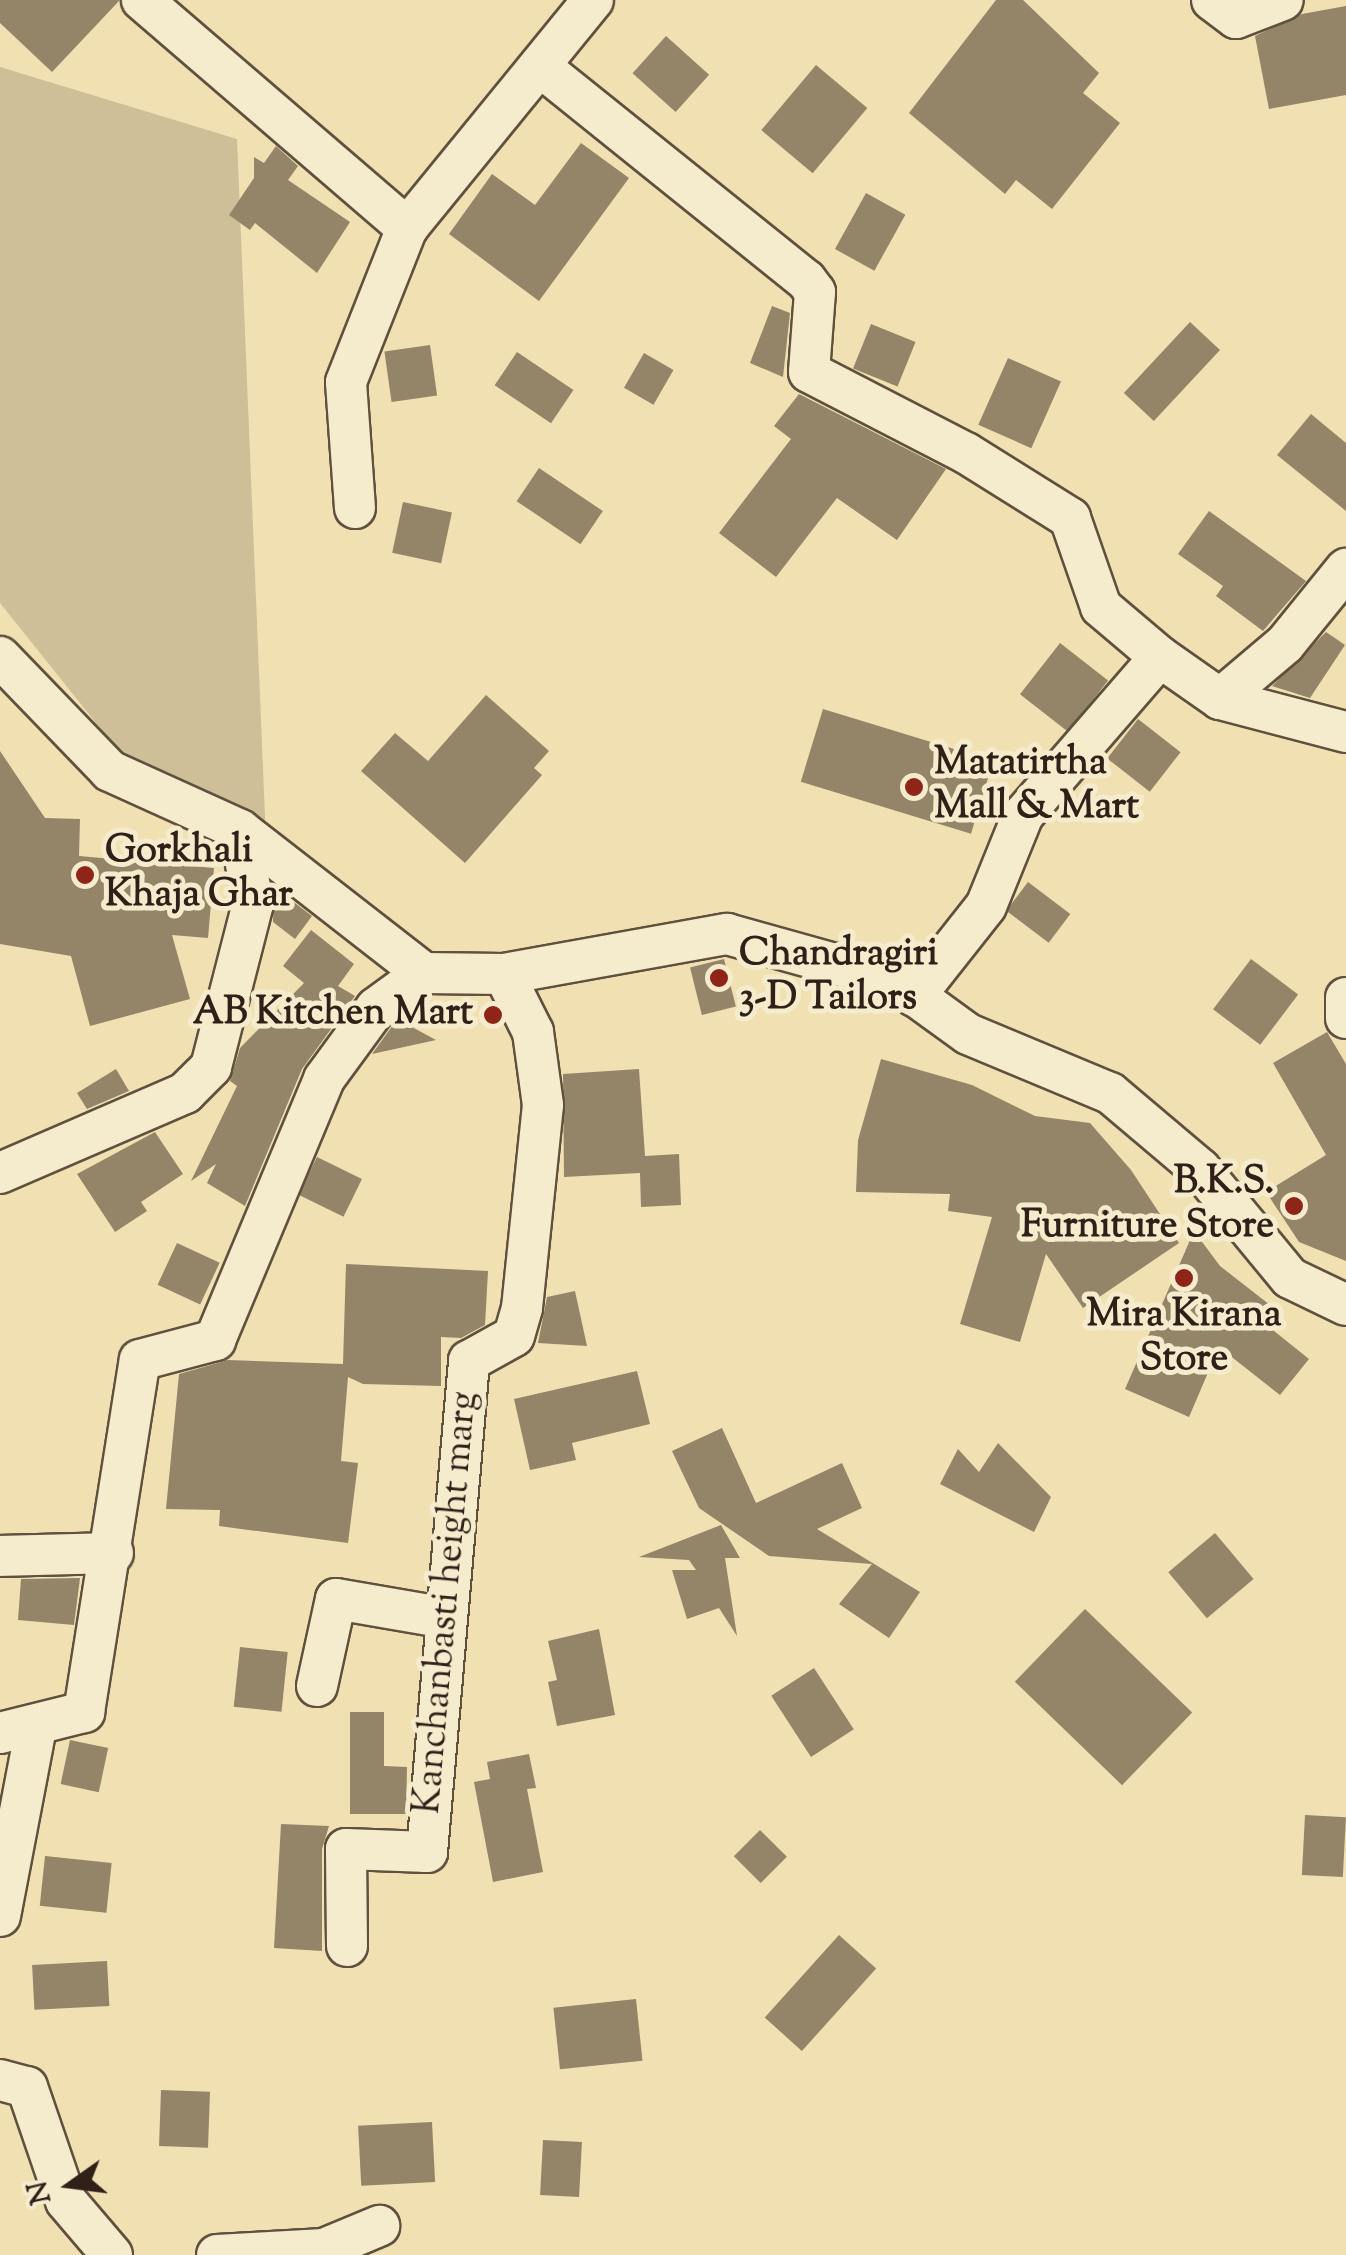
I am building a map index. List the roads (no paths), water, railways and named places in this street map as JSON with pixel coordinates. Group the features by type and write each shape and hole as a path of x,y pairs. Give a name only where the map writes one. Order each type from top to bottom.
{"street":[{"path":"142,0 408,228"},
{"path":"355,508 346,382 408,228 542,68 592,0"},
{"path":"1212,0 1236,18 1283,0"},
{"path":"542,68 806,280 815,292 809,372 966,454 1070,518 1102,607 1160,657 1220,699 1346,732"},
{"path":"1220,699 1285,644 1346,569"},
{"path":"0,656 110,771 240,830 424,972 504,974 726,934 895,982 968,1034 1110,1093 1200,1169 1290,1278 1346,1305"},
{"path":"916,996 986,906 1023,816 1160,657"},
{"path":"0,1173 186,1094 211,1066 253,904 240,830"},
{"path":"0,1916 18,1730 84,1712 113,1553 140,1360 215,1340 324,1079 376,1008 424,972"},
{"name":"Kanchanbasti height marg","path":"347,1946 346,1850 426,1852 469,1361 514,1336 522,1308 544,1104 533,1032 504,974"},
{"path":"1346,998 1346,1018"},
{"path":"0,1556 113,1553"},
{"path":"317,1686 336,1599 446,1618"},
{"path":"0,2080 28,2088 66,2200 112,2255"},
{"path":"217,2255 229,2249 324,2249 379,2226"}],"place":[{"name":"Matatirtha Mall & Mart","path":"914,787"},
{"name":"Gorkhali Khaja Ghar","path":"85,875"},
{"name":"Chandragiri 3-D Tailors","path":"719,978"},
{"name":"AB Kitchen Mart","path":"493,1015"},
{"name":"B.K.S. Furniture Store","path":"1294,1206"},
{"name":"Mira Kirana Store","path":"1184,1278"}]}
